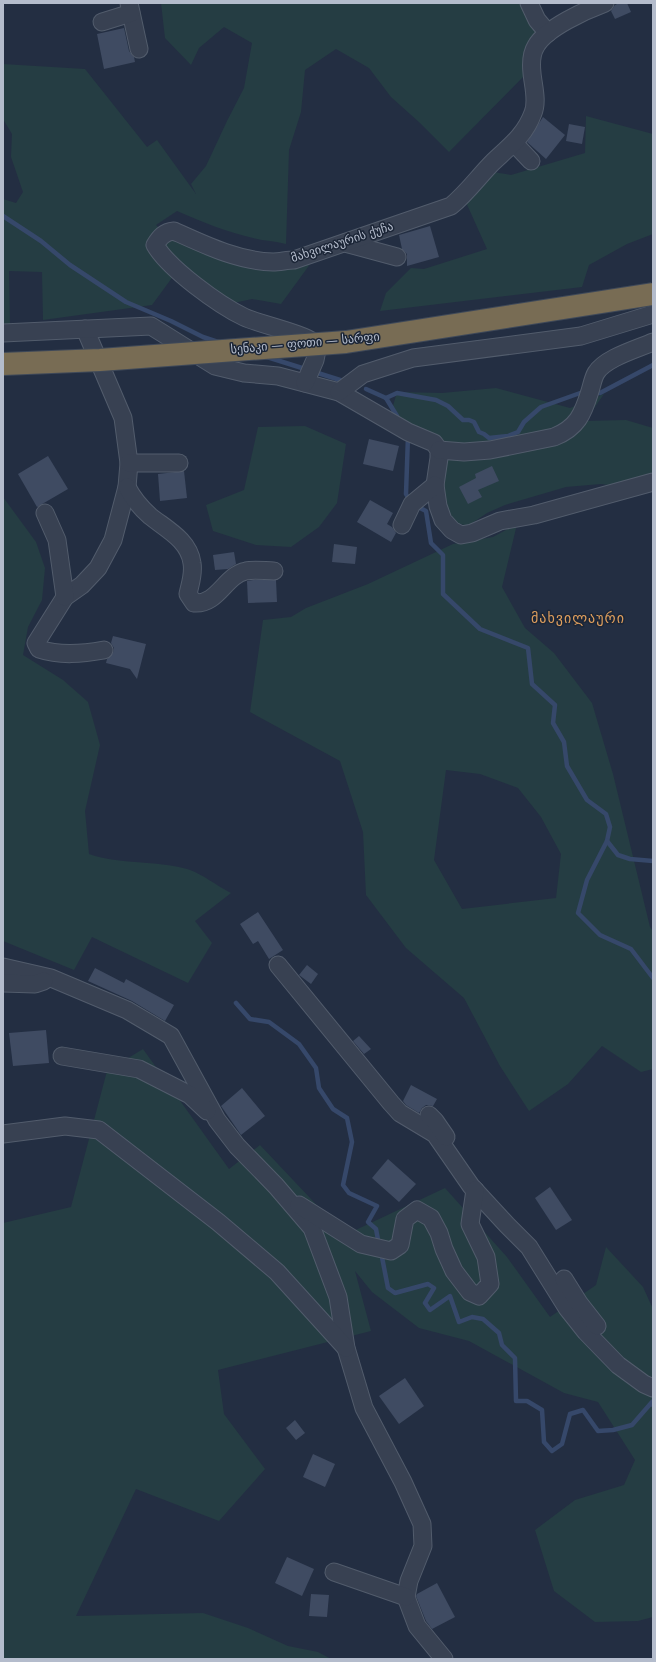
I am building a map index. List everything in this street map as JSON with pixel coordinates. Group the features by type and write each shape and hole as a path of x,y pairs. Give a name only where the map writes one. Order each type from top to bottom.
{"highway":[{"name":"სენაკი — ფოთი — სარფი","path":"3,364 100,360 346,342 653,294"}],"street":[{"path":"529,3 537,20 548,34"},
{"name":"მახვილაურის ქუჩა","path":"310,372 317,350 313,342 297,335 245,318 220,304 172,265 160,254 155,245 166,232 174,231 224,253 252,260 274,262 294,260 451,206 461,198 494,161 514,143 525,129 534,111 535,95 532,59 536,46 548,34 573,17 583,7 605,3"},
{"path":"102,22 130,8 139,49"},
{"path":"514,143 531,161"},
{"path":"345,243 397,257"},
{"path":"339,392 363,374 412,358 581,336 653,314"},
{"path":"3,333 151,326 215,366 244,373 278,376 310,372 339,392 401,428 434,443 438,450 439,458 435,484 438,506 443,520 452,530 461,535 472,533 500,521 534,516 653,482"},
{"path":"85,329 123,418 129,463 127,488 113,540 98,568 82,585 65,597 36,644 39,649 50,653 78,654 104,650"},
{"path":"438,450 464,452 490,450 554,437 563,433 580,419 596,373 603,365 653,342"},
{"path":"129,463 179,463"},
{"path":"402,525 412,504 435,484"},
{"path":"127,488 132,498 180,540 189,553 192,563 192,576 188,594 194,603 202,604 214,597 236,576 246,571 274,571"},
{"path":"45,513 57,540 65,597"},
{"path":"278,965 400,1113 435,1134 457,1167 475,1190 529,1247 567,1308 586,1332 618,1365 644,1384 653,1388"},
{"path":"3,967 51,978 127,1010 171,1036 217,1120 237,1146 312,1228 338,1297 346,1348 364,1408 403,1482 422,1524 424,1546 409,1581 406,1596 417,1626 444,1659"},
{"path":"3,983 35,984 51,978"},
{"path":"62,1056 139,1069 190,1095 217,1120"},
{"path":"429,1115 436,1121 445,1134 457,1167"},
{"path":"3,1134 65,1126 99,1130 218,1222 277,1272 346,1348"},
{"path":"284,1196 361,1244 391,1251 400,1245 404,1219 417,1210 431,1218 440,1233 444,1249 454,1271 470,1292 479,1296 490,1284 486,1257 470,1224 475,1190"},
{"path":"564,1279 579,1303 595,1324 625,1356 653,1379"},
{"path":"334,1572 406,1596"}],"green space":[{"path":"161,3 519,3 539,32 528,72 449,152 391,97 369,68 336,49 305,70 301,112 289,150 286,244 234,233 177,211 156,225 166,235 235,254 316,256 281,304 252,299 211,308 177,271 152,305 43,320 42,272 9,271 10,324 3,324 3,199 16,203 23,192 11,157 12,134 3,119 3,64 85,69 147,147 157,140 196,194 191,184 206,166 244,88 252,43 224,27 199,48 191,65 165,38"},
{"path":"586,116 653,134 653,234 627,244 589,265 582,287 380,311 386,293 411,268 424,269 487,249 460,189 481,170 511,175 585,153"},
{"path":"496,388 570,408 604,394 585,421 626,420 653,428 653,491 601,484 566,487 505,505 487,513 468,526 453,522 443,511 438,450 389,420 397,392 442,393"},
{"path":"305,426 346,444 337,503 319,527 291,547 256,545 213,531 206,505 244,490 258,427"},
{"path":"3,497 36,542 45,568 42,600 28,627 23,655 63,680 88,702 100,745 85,811 89,854 113,860 163,864 187,869 197,873 231,893 195,921 212,943 188,983 92,937 74,970 3,941"},
{"path":"517,524 502,587 525,628 554,653 592,703 613,774 650,927 653,931 653,1069 641,1072 602,1046 568,1084 529,1111 500,1066 464,998 406,948 366,895 363,832 340,761 250,712 263,620 291,617 306,608 368,584 453,544 493,537","holes":["446,770 480,774 518,788 541,817 561,854 556,898 462,909 434,860"]},
{"path":"143,1049 229,1169 260,1145 345,1235 445,1188 507,1257 550,1317 596,1285 606,1247 643,1287 653,1309 653,1617 638,1621 595,1622 554,1591 535,1530 575,1500 624,1485 635,1460 598,1402 564,1393 469,1341 419,1328 372,1292 355,1271 371,1331 218,1370 224,1414 265,1469 219,1521 136,1489 76,1616 203,1613 248,1628 288,1646 318,1652 331,1659 3,1659 3,1223 71,1207 107,1071"}],"building":[{"path":"619,3 627,3 631,12 615,19 611,11 615,5"},
{"path":"124,28 129,51 134,57 135,62 104,69 97,34"},
{"path":"543,117 565,135 546,159 527,142"},
{"path":"569,124 585,127 582,144 566,141"},
{"path":"430,226 439,257 407,266 407,254 402,249 399,235"},
{"path":"369,439 399,446 393,471 363,464"},
{"path":"48,456 68,489 37,507 18,474"},
{"path":"492,466 499,481 478,490 482,497 468,504 459,487 476,478 475,474"},
{"path":"184,471 187,498 160,501 158,474"},
{"path":"370,500 393,513 387,524 392,527 396,533 391,542 357,522"},
{"path":"334,544 357,547 355,564 332,562"},
{"path":"234,552 236,564 228,569 215,570 213,555"},
{"path":"276,580 277,602 248,603 247,581"},
{"path":"113,636 146,644 137,679 130,669 106,663 107,659 113,653 114,648 111,643"},
{"path":"258,912 283,950 269,959 258,941 253,944 240,924"},
{"path":"307,965 318,974 311,984 299,975"},
{"path":"95,968 124,983 126,979 174,1005 165,1021 132,1001 88,981"},
{"path":"46,1030 49,1063 13,1066 9,1033"},
{"path":"359,1036 371,1049 364,1054 353,1041"},
{"path":"411,1085 437,1099 433,1106 426,1105 419,1113 406,1105 403,1101"},
{"path":"242,1088 265,1116 241,1135 221,1106"},
{"path":"388,1159 416,1184 399,1202 372,1178"},
{"path":"550,1187 572,1220 556,1230 535,1198"},
{"path":"405,1378 424,1406 399,1424 379,1396"},
{"path":"295,1420 305,1433 296,1440 286,1428"},
{"path":"313,1454 335,1464 325,1487 303,1477"},
{"path":"287,1557 314,1569 302,1596 275,1583"},
{"path":"437,1583 455,1617 432,1629 426,1621 416,1596"},
{"path":"311,1594 329,1595 327,1617 309,1616"}],"waterway":[{"path":"3,216 41,241 70,265 126,302 171,321 203,337 218,342"},
{"path":"267,357 340,380"},
{"path":"595,393 600,393 653,365"},
{"path":"366,389 386,398 400,421"},
{"path":"386,398 397,393 436,400 448,406 463,420 474,422 479,432 489,438 508,436 518,432 524,422 541,407 583,392"},
{"path":"408,436 406,494 410,501"},
{"path":"416,506 426,511 431,543 443,555 443,594 480,629 528,648 532,684 555,705 553,723 564,742 567,766 587,800 606,814 610,827 607,841 587,880 578,913 600,935 631,949 653,978"},
{"path":"607,841 618,855 630,859 653,861"},
{"path":"236,1003 250,1019 269,1022 299,1044 316,1068 319,1088 333,1109 347,1118 352,1142 343,1185 349,1193 377,1206 368,1222 376,1229 379,1245"},
{"path":"381,1252 388,1288 395,1293 428,1284 434,1288 425,1303 430,1310 450,1296 459,1322 472,1317 483,1319 499,1333 502,1345 515,1358 516,1401 527,1401 542,1410 544,1442 552,1451 562,1444 570,1414 583,1410 598,1431 613,1430 632,1425 652,1402 653,1405"}],"district":[{"name":"მახვილაური","path":"578,618"}]}
